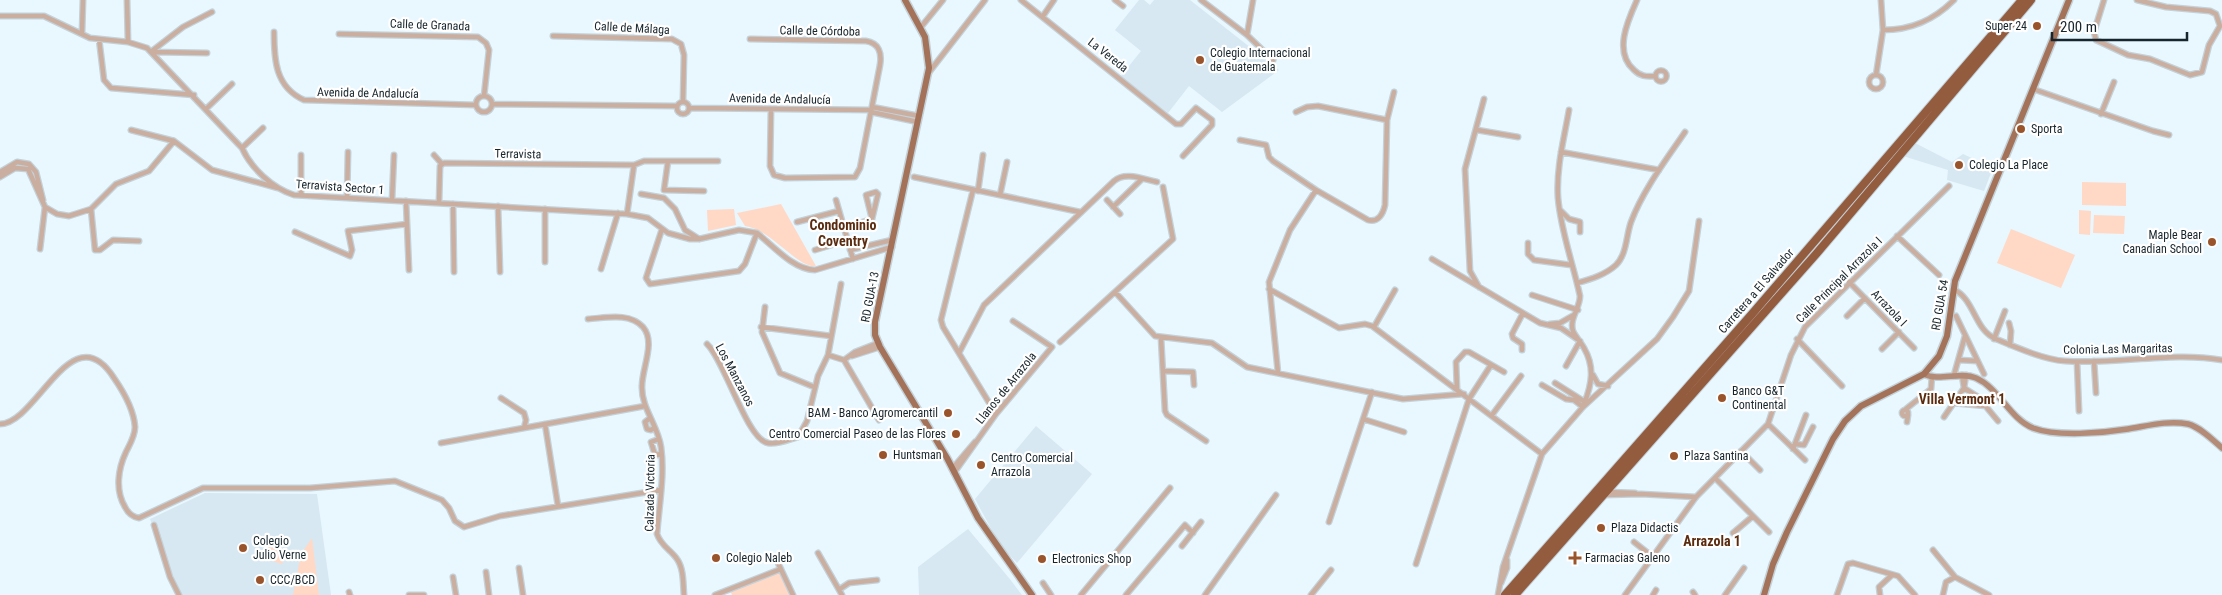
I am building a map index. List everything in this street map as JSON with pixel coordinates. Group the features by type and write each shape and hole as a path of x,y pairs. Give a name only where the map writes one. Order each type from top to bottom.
{"highway":[{"name":"Carretera a El Salvador","path":"1506,595 1752,314 2022,0"},
{"name":"Carretera a El Salvador","path":"1515,595 1817,252 2031,0"},
{"path":"2018,16 2035,0"}],"main road":[{"name":"RD GUA-13","path":"905,0 923,26 928,53 928,74 875,322 879,345 953,471 978,518 1032,595"},
{"name":"RD GUA 54","path":"1764,595 1773,564 1786,532 1833,439 1845,421 1861,406 1924,374 1935,363 1944,345 1953,289 2068,0"}],"street":[{"path":"82,33 83,0"},
{"path":"127,0 128,42"},
{"path":"923,26 944,0"},
{"path":"928,74 985,0"},
{"name":"La Vereda","path":"1021,0 1176,124 1181,124 1196,108 1213,122 1183,156"},
{"path":"1043,16 1054,0"},
{"path":"1115,0 1123,6"},
{"path":"1201,0 1247,35 1273,60"},
{"path":"1247,35 1253,0"},
{"path":"1637,0 1627,22 1624,41 1625,58 1628,65 1639,75 1655,76"},
{"path":"1876,75 1883,30 1881,0"},
{"path":"1883,30 1898,30 1922,24 1954,0"},
{"path":"2104,0 2094,32 2096,40 2128,54 2150,59 2190,75 2202,72 2209,45 2220,26 2216,14 2210,11 2166,6 2137,0"},
{"path":"153,52 183,27 212,12"},
{"name":"Terravista Sector 1","path":"0,16 44,16 90,38 128,42 141,45 153,52 207,108 242,148 253,167 290,194 627,214"},
{"name":"Calle de Granada","path":"339,34 478,37 486,43 489,50 484,96"},
{"name":"Avenida de Andalucía","path":"274,35 277,71 290,90 304,100 476,104"},
{"name":"Calle de Málaga","path":"553,36 672,39 681,44 684,55 683,101"},
{"path":"99,39 104,80 111,88 194,95"},
{"name":"Calle de Córdoba","path":"750,40 866,41 874,44 880,52 881,59 871,110"},
{"path":"153,52 207,53"},
{"path":"2102,114 2114,82"},
{"path":"207,108 232,84"},
{"path":"2033,89 2102,114 2169,135"},
{"path":"1240,140 1266,145 1269,157 1273,161 1316,190 1370,221 1381,217 1385,206 1388,120 1394,92"},
{"path":"484,96 489,97 492,104 486,112 479,109 476,104 479,98 484,96"},
{"path":"1479,287 1470,271 1465,169 1484,99"},
{"path":"492,104 676,106 683,101 689,108 686,114 682,114 678,112 676,106"},
{"path":"1296,112 1307,107 1318,106 1388,120"},
{"name":"Avenida de Andalucía","path":"689,108 871,110 919,119"},
{"path":"771,109 771,170 774,175 785,178 855,177 860,168 871,110"},
{"path":"1569,110 1559,170 1560,210 1571,265 1580,296 1573,330 1592,364 1592,375 1584,405"},
{"path":"242,148 262,128"},
{"path":"131,130 174,141 212,170 280,188"},
{"path":"1477,130 1518,137"},
{"path":"1577,283 1606,273 1617,264 1623,252 1631,222 1659,170 1685,132"},
{"path":"45,207 57,214 69,216 91,209 116,184 149,171 174,141"},
{"path":"347,198 348,152"},
{"path":"1561,152 1659,170"},
{"path":"301,155 301,195"},
{"path":"392,200 394,155"},
{"path":"434,155 442,164 439,203"},
{"path":"983,156 976,190 941,316 943,327 996,414"},
{"name":"Terravista","path":"442,164 634,165 644,161 718,161"},
{"path":"668,161 664,190 704,191"},
{"path":"0,172 17,162 30,164 36,172 44,202 52,211"},
{"path":"1000,195 1006,162"},
{"path":"634,165 627,214 650,218 662,229 673,235 700,239 739,230 757,233 798,266 807,270 815,270 892,247"},
{"path":"0,177 15,168 28,169 45,207 40,249"},
{"path":"959,353 984,305 1120,176 1157,182"},
{"path":"914,177 1080,212"},
{"path":"1113,207 1142,179"},
{"name":"Calle Principal Arrazola I","path":"1626,595 1696,497 1768,424 1797,339 1805,327 1949,186"},
{"path":"1060,342 1172,240 1163,187"},
{"path":"1278,373 1269,289 1271,273 1290,230 1316,190"},
{"path":"876,192 878,194 872,219 866,197 867,194 876,192"},
{"path":"641,194 664,198 675,209 685,230 700,239"},
{"path":"836,200 853,258"},
{"path":"1107,200 1120,214"},
{"path":"406,201 409,270"},
{"path":"453,204 454,272"},
{"path":"498,206 500,272"},
{"path":"91,209 95,250 100,250 113,240 139,241"},
{"path":"545,209 545,262"},
{"path":"797,222 839,210"},
{"path":"1560,210 1568,219 1579,220 1580,232"},
{"path":"601,268 618,213"},
{"path":"844,228 872,219"},
{"path":"1498,595 1508,568 1507,558 1542,454 1584,405 1608,386 1657,339 1690,291 1699,222"},
{"path":"295,232 350,256 352,250 348,231 407,224"},
{"path":"662,229 646,278 650,284 739,271 745,264 757,233"},
{"path":"1897,236 1939,275"},
{"path":"815,250 848,240"},
{"path":"850,250 860,250 894,240"},
{"path":"1528,244 1528,254 1534,260 1571,265"},
{"path":"871,246 873,253"},
{"path":"853,258 860,250"},
{"path":"1432,259 1540,323 1561,328 1580,341"},
{"name":"Arrazola I","path":"1849,282 1914,348"},
{"name":"Los Manzanos","path":"707,344 718,360 735,398 761,440 770,444 798,437 807,421 814,387 828,355 841,284"},
{"path":"1269,289 1336,327 1346,329 1365,324 1374,327 1542,454"},
{"path":"1953,289 1965,296 1981,326 1994,339 2005,311"},
{"path":"1374,327 1395,290"},
{"path":"1116,293 1152,335 1162,338 1212,343 1247,367 1403,399 1464,394"},
{"path":"1532,295 1576,312"},
{"path":"1847,316 1865,298"},
{"path":"766,307 761,327 780,373 814,387"},
{"path":"1548,324 1560,323 1576,312"},
{"path":"1522,350 1522,344 1513,338 1512,334 1523,313"},
{"path":"1956,316 1984,374"},
{"name":"Calzada Victoria","path":"588,319 631,318 644,328 649,345 642,376 642,392 644,406 659,439 661,454 658,534 660,541 677,558 681,566 684,595"},
{"name":"Llanos de Arrazola","path":"953,471 996,414 1052,347 1013,321"},
{"path":"2009,323 2012,331 2010,344"},
{"path":"761,327 832,336"},
{"path":"1882,349 1899,332"},
{"path":"1965,336 1959,360 1960,375 1964,388 1987,406 1998,421"},
{"path":"1162,338 1167,415 1206,441"},
{"path":"1797,339 1842,386"},
{"name":"Colonia Las Margaritas","path":"1994,339 2055,360 2077,362 2184,357 2222,360"},
{"path":"1566,366 1580,341"},
{"path":"828,355 846,358 879,345"},
{"path":"1456,389 1456,366 1462,353 1469,352 1504,372"},
{"path":"846,358 879,420"},
{"path":"0,424 16,420 50,381 76,360 96,359 113,376 133,417 134,432 124,457 118,488 122,502 134,517 144,516 203,488 310,488 381,480 395,481 442,500 449,508 455,521 464,527 500,516 660,490"},
{"path":"1959,360 1977,361"},
{"path":"2094,361 2096,393"},
{"path":"2077,362 2079,412"},
{"path":"1416,564 1469,398 1491,365"},
{"path":"1163,372 1193,372 1194,385"},
{"path":"1924,374 1932,376 1960,375 1979,379 2009,410 2033,428 2079,434 2152,425 2188,424 2194,426 2222,448"},
{"path":"1592,375 1598,384 1608,386"},
{"path":"1492,415 1521,376"},
{"path":"1908,422 1907,412 1931,389 1932,376"},
{"path":"1555,383 1584,405"},
{"path":"1542,385 1566,399 1574,400 1584,405"},
{"path":"1944,417 1964,388"},
{"path":"1330,522 1372,392"},
{"path":"501,398 524,413 526,420 524,428"},
{"path":"1952,403 1987,406"},
{"path":"442,443 644,406"},
{"path":"1794,446 1806,415"},
{"path":"1363,419 1404,432"},
{"path":"545,424 558,506"},
{"path":"1768,424 1794,446 1805,460"},
{"path":"1794,446 1804,445 1813,427"},
{"path":"659,439 651,442 655,455 661,454"},
{"path":"1741,451 1760,470"},
{"path":"1715,478 1769,532"},
{"path":"1081,595 1170,488"},
{"path":"1606,493 1696,497"},
{"path":"1205,595 1276,495"},
{"path":"1733,534 1753,516"},
{"path":"1182,546 1201,522"},
{"path":"154,525 170,577 179,595"},
{"path":"1126,595 1185,525 1193,532"},
{"path":"1634,542 1653,557"},
{"path":"1933,550 1955,576 1989,595"},
{"path":"818,553 840,588 842,595"},
{"path":"778,563 793,595"},
{"path":"1837,595 1849,563 1902,579 1915,595"},
{"path":"519,568 523,595"},
{"path":"1724,595 1744,568"},
{"path":"715,595 780,569"},
{"path":"1311,595 1331,570"},
{"path":"486,572 489,595"},
{"path":"1880,595 1879,586 1892,575"},
{"path":"1943,595 1946,582 1955,576"},
{"path":"453,577 456,595"},
{"path":"840,588 849,583 877,580"},
{"path":"1043,583 1052,595"},
{"path":"1652,595 1656,590"},
{"path":"409,595 424,595"}],"shaded area":[{"name":"Colegio Internacional de Guatemala","path":"1139,0 1144,0 1150,5 1154,0 1190,0 1279,70 1222,112 1189,86 1168,113 1121,76 1141,51 1115,30"},
{"name":"Colegio La Place","path":"1915,143 1952,162 1963,154 1993,168 1984,191 1947,180 1948,170 1903,156"},
{"path":"2082,182 2126,183 2126,206 2082,205"},
{"path":"781,204 816,266 801,262 765,234 745,226 737,213"},
{"path":"734,209 736,225 708,231 707,210"},
{"path":"2079,210 2091,211 2090,235 2079,234"},
{"path":"2094,215 2125,216 2124,234 2093,233"},
{"path":"2011,229 2075,255 2061,288 1997,263"},
{"path":"1036,426 1092,474 1017,563 1000,545 975,499"},
{"name":"Colegio Julio Verne","path":"205,493 317,494 331,595 181,595 150,519"},
{"path":"968,529 1022,595 919,595 918,567"},
{"path":"312,538 319,595 293,595 301,554"},
{"path":"266,546 287,552 282,564 262,558"},
{"path":"781,569 793,595 732,595 730,590"}],"place":[{"name":"Super 24","path":"2037,26"},
{"name":"Colegio Internacional de Guatemala","path":"1200,60"},
{"name":"Sporta","path":"2021,129"},
{"name":"Colegio La Place","path":"1959,165"},
{"name":"Maple Bear Canadian School","path":"2212,242"},
{"name":"Banco G&T Continental","path":"1722,398"},
{"name":"BAM - Banco Agromercantil","path":"948,413"},
{"name":"Centro Comercial Paseo de las Flores","path":"956,434"},
{"name":"Huntsman","path":"883,455"},
{"name":"Plaza Santina","path":"1674,456"},
{"name":"Centro Comercial Arrazola","path":"981,465"},
{"name":"Plaza Didactis","path":"1601,528"},
{"name":"Colegio Julio Verne","path":"243,548"},
{"name":"Colegio Naleb","path":"716,558"},
{"name":"Farmacias Galeno","path":"1575,558"},
{"name":"Electronics Shop","path":"1042,559"},
{"name":"CCC/BCD","path":"260,580"}],"district":[{"name":"Condominio Coventry","path":"843,234"},
{"name":"Villa Vermont 1","path":"1962,399"},
{"name":"Arrazola 1","path":"1712,541"}]}
